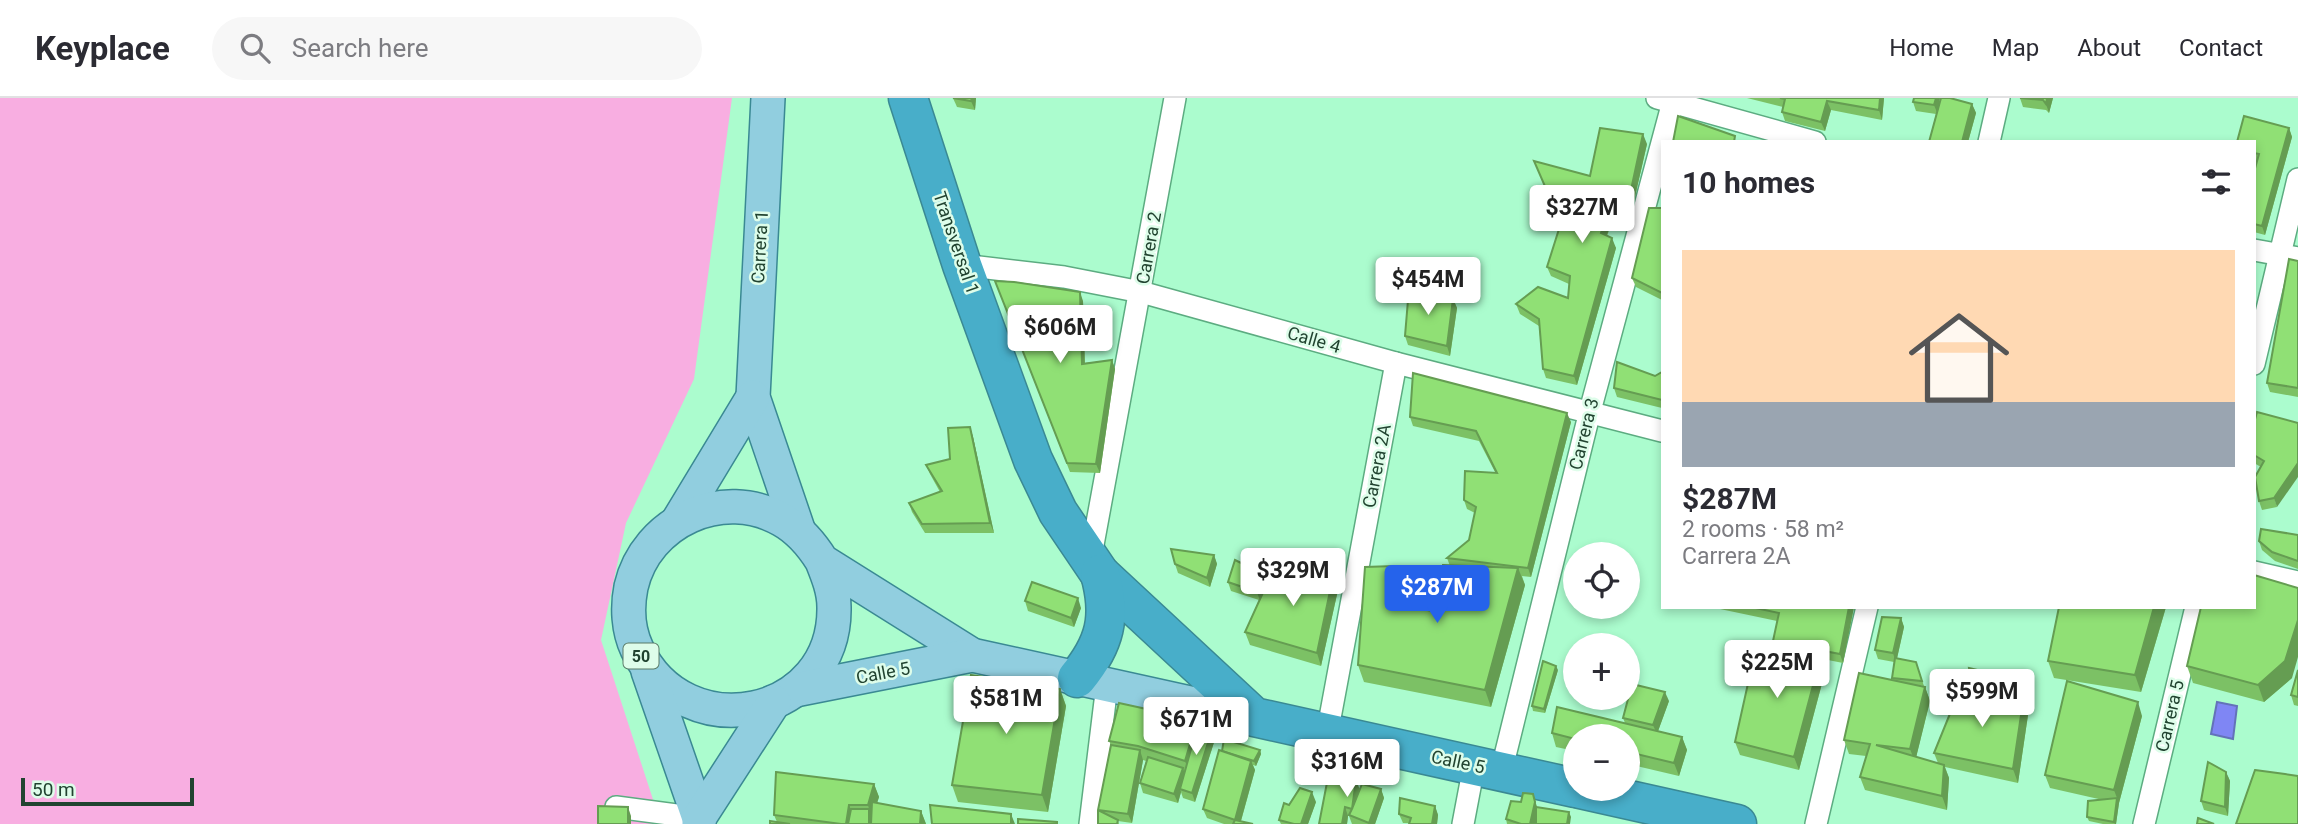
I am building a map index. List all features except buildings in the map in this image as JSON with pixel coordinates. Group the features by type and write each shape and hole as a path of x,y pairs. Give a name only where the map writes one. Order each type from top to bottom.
{"highway":[{"name":"Transversal 1","path":"908,98 962,265 1033,460 1058,512 1095,568 1106,596 1106,618 1092,661 1092,682"},
{"name":"Transversal 1","path":"1095,568 1254,717"},
{"name":"Calle 5","path":"1254,717 1563,786"},
{"name":"Calle 5","path":"1632,801 1737,824"}],"main road":[{"name":"Carrera 1","path":"768,98 752,397 799,532"},
{"name":"Carrera 1","path":"678,521 752,397"},
{"name":"50","path":"719,507 762,511 799,532 822,561 833,595 832,631 824,653 811,673 784,696 751,709 727,711 704,708 662,685 646,667 635,646 629,623 629,599 634,576 644,554 659,536 678,521 719,507"},
{"name":"Calle 5","path":"822,561 972,655 1254,717"},
{"name":"Calle 5","path":"784,696 972,655"},
{"path":"646,667 699,821"},
{"path":"699,821 784,696"}],"street":[{"name":"Carrera 2","path":"1095,568 1175,98"},
{"path":"1989,140 1999,98"},
{"path":"1668,99 1808,140"},
{"name":"Carrera 3","path":"1463,824 1488,769 1590,411 1668,99"},
{"path":"2256,358 2289,257 2298,180"},
{"path":"2256,250 2289,257"},
{"name":"Calle 4","path":"962,265 1065,277 1141,292 1396,363 1661,430"},
{"name":"Carrera 2A","path":"1327,734 1396,363"},
{"path":"2256,572 2298,582"},
{"path":"1816,824 1867,609"},
{"name":"Carrera 5","path":"2144,824 2196,609"},
{"path":"1090,824 1092,682"},
{"path":"616,807 699,821"}],"shaded area":[{"path":"0,98 732,98 694,379 626,523 601,640 661,824 0,824"}],"water":[{"path":"2217,702 2237,706 2233,739 2211,734"}]}
